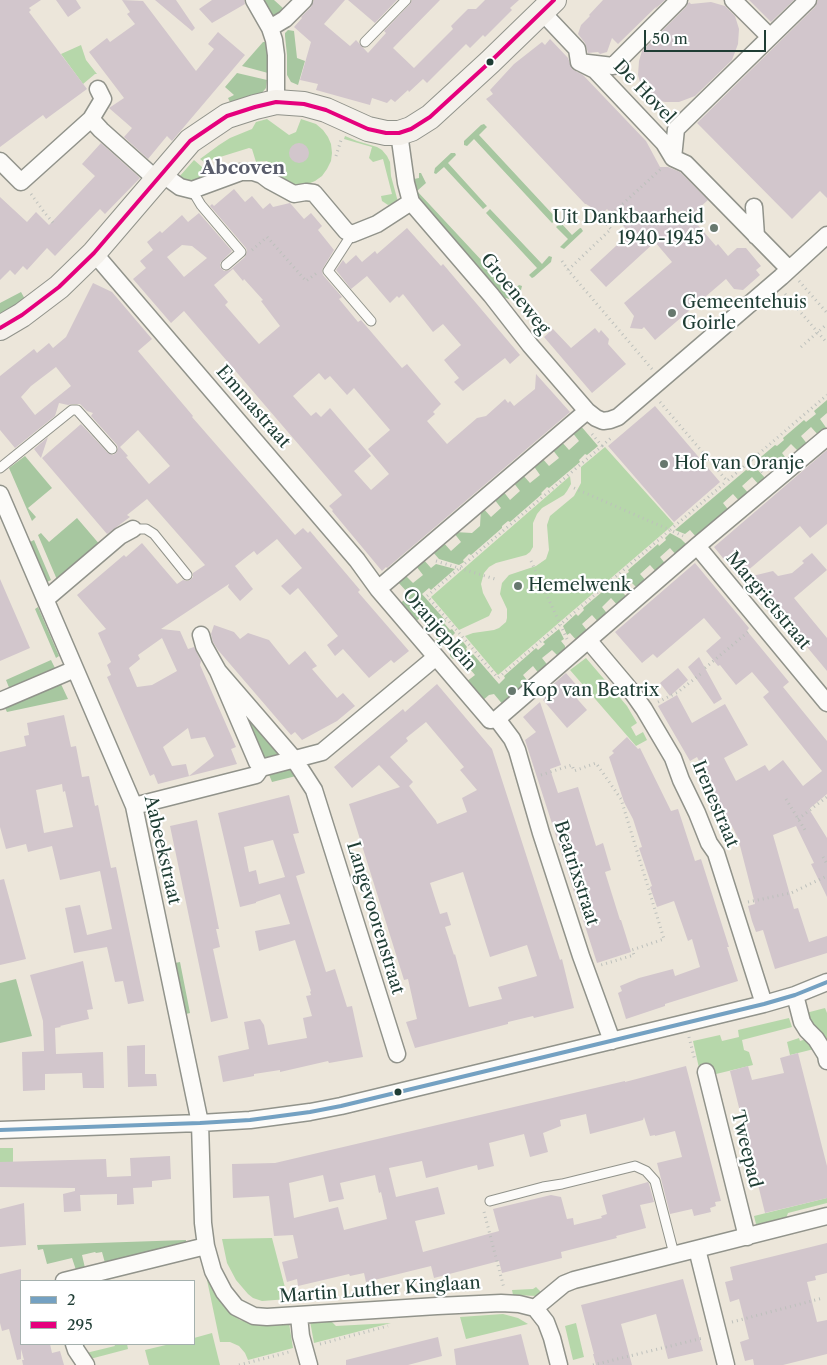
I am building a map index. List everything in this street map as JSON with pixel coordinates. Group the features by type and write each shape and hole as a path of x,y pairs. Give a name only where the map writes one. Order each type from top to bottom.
{"street":[{"path":"254,0 270,28 274,40 276,55 276,102"},
{"path":"270,28 285,19 304,0"},
{"name":"De Hovel","path":"578,62 613,66 679,0"},
{"path":"732,0 770,37"},
{"name":"De Hovel","path":"673,158 676,129 808,0"},
{"path":"0,328 22,315 59,287 94,253 190,141 217,121 237,112 276,102 304,104 326,110 368,129 386,133 399,133 412,129 430,117 490,62 545,6 576,49 578,62"},
{"name":"De Hovel","path":"578,62 595,70 664,143 673,158 686,164 789,269"},
{"path":"0,161 21,182 91,119 103,100 98,89"},
{"path":"91,119 101,130 159,177 180,187 192,190 241,172 253,172 262,175 294,194 314,193 346,231 352,234 377,224 411,202"},
{"name":"Groeneweg","path":"399,133 406,183 411,202 491,295 583,415"},
{"path":"754,207 756,236"},
{"path":"583,415 602,421 618,417 827,235"},
{"name":"Emmastraat","path":"94,253 357,560 378,589"},
{"name":"Oranjeplein","path":"498,720 490,720 378,589 583,415"},
{"path":"498,720 697,546 827,437"},
{"name":"Aabeekstraat","path":"0,494 134,806 200,1122"},
{"path":"46,598 120,536 133,529"},
{"name":"Margrietstraat","path":"697,546 827,703"},
{"path":"201,635 204,646 218,671 261,768"},
{"name":"Irenestraat","path":"589,641 632,692 676,764 679,776 706,836 716,853 764,1004"},
{"path":"134,806 256,775 261,768 322,752 436,656"},
{"path":"0,701 75,669"},
{"name":"Langevoorenstraat","path":"218,671 294,760 314,790 396,1054"},
{"name":"Beatrixstraat","path":"498,720 512,739 517,750 541,833 586,970 612,1041"},
{"path":"0,1130 277,1117 340,1106 764,1004 795,995 827,982"},
{"path":"795,995 802,1022 816,1039 827,1061"},
{"name":"Tweepad","path":"706,1072 747,1237"},
{"name":"Martin Luther Kinglaan","path":"200,1122 203,1223 206,1246 218,1282 236,1307 254,1316 267,1317 511,1303 535,1308"},
{"path":"559,1365 546,1322 535,1308 564,1284 674,1254 827,1216"},
{"path":"68,1280 206,1246"},
{"path":"697,1249 726,1365"},
{"path":"300,1316 301,1336 309,1365"},
{"path":"74,1345 86,1365"}],"lane":[{"path":"366,42 406,0"},
{"path":"192,190 201,205 241,252 226,265"},
{"path":"352,234 328,271 370,321"},
{"path":"0,468 72,410 77,410 112,449"},
{"path":"133,529 146,529 154,534 187,574"},
{"path":"490,1201 635,1166 646,1171 655,1180 674,1254"}],"path":[{"path":"568,270 611,229 604,222 673,158"},
{"path":"21,182 55,225"},
{"path":"241,252 247,255 268,237 306,281 316,272 328,271"},
{"path":"562,261 727,481"},
{"path":"789,269 827,313"},
{"path":"782,290 827,343"},
{"path":"801,347 827,324"},
{"path":"583,415 602,446 427,596 498,678 827,395"},
{"path":"574,488 670,530 691,540 697,546"},
{"path":"423,551 431,560 495,579"},
{"path":"531,561 573,654"},
{"path":"644,710 678,692 760,622"},
{"path":"526,779 572,765 574,771 596,763 621,799 664,939 632,950 634,955 586,970"},
{"path":"798,819 827,797"},
{"path":"786,799 804,830"},
{"path":"823,857 827,864"},
{"path":"733,906 791,893 827,876"},
{"path":"686,1023 697,1069 706,1072"},
{"path":"490,1201 484,1212 504,1288 509,1288 511,1303"},
{"path":"592,1365 823,1298"},
{"path":"239,1365 391,1326"}],"green space":[{"path":"262,0 274,0 284,9 277,17 273,16"},
{"path":"288,30 294,31 297,58 305,61 298,85 291,82 287,75 285,33"},
{"path":"263,42 268,42 268,73 242,66"},
{"path":"81,45 86,60 97,74 83,84 61,54"},
{"path":"237,73 267,80 266,88 260,95 231,104 228,98 234,95 225,87"},
{"path":"267,119 289,135 296,132 301,119 316,124 323,130 331,144 332,153 331,161 322,176 308,184 290,184 276,176 270,169 267,161 256,162 252,149 249,148 204,162 200,159 230,138 252,129 256,122"},
{"path":"484,124 487,127 479,135 557,219 552,223 474,139 467,146 464,145 464,141"},
{"path":"345,136 377,147 387,156 390,162 391,176 398,202 388,205 382,201 381,196 392,194 383,159 373,162 369,158 372,147 344,139"},
{"path":"451,153 456,155 448,163 487,206 483,209 444,167 436,174 434,173 435,168"},
{"path":"194,160 202,167 206,179 191,185 179,177"},
{"path":"419,173 421,173 426,183 417,191 511,292 519,285 522,286 521,290 512,298 503,297 420,200 418,196 414,179 419,178"},
{"path":"490,209 542,264 549,256 552,257 551,262 534,277 532,278 529,275 537,268 486,213"},
{"path":"561,223 572,235 580,228 583,231 564,249 560,247 568,239 556,227"},
{"path":"21,292 26,301 0,319 0,303"},
{"path":"827,400 827,413 820,419 827,429 819,436 811,427 801,436 808,445 799,452 791,444 782,453 789,462 780,469 772,461 762,469 755,462 784,440 783,438 804,420 806,422 816,414 814,411"},
{"path":"580,425 598,446 587,455 585,454 579,460 580,462 549,488 547,487 542,494 510,522 508,521 502,526 471,555 469,554 463,560 464,562 459,565 439,559 432,551 443,542 451,551 461,542 455,532 472,533 480,526 481,509 483,508 491,517 501,508 494,499 503,491 510,500 520,491 513,482 522,474 530,483 540,475 533,465 542,458 549,466 559,458 552,449 561,441 569,450 579,441 572,432"},
{"path":"605,447 674,524 498,675 465,636 494,630 506,622 507,609 500,594 502,583 509,575 536,566 546,559 549,550 547,525 550,516 574,496 581,483 581,467"},
{"path":"25,456 52,488 28,508 36,517 32,521 9,468"},
{"path":"754,466 767,480 760,486 752,477 742,486 750,495 741,503 733,494 723,503 730,512 698,539 690,530 685,534 675,530 746,470 748,471"},
{"path":"570,476 571,484 564,495 542,508 537,514 533,523 533,547 530,552 526,555 496,563 484,573 481,584 483,593 492,610 489,616 459,630 431,597"},
{"path":"77,518 101,546 58,582 38,535 41,533 49,542"},
{"path":"670,533 681,539 689,547 678,557 670,548 660,557 667,566 658,574 650,565 640,574 648,583 639,590 631,582 621,590 628,599 619,607 611,598 602,607 609,616 600,624 592,615 582,624 589,633 578,642 570,633 567,635 563,626 576,614 578,616 584,610 583,608 621,576 629,572 628,570 658,544 659,546 666,540 665,538"},
{"path":"34,540 51,580 47,582 30,542"},
{"path":"423,559 431,568 436,564 455,569 431,590 429,588 422,594 446,621 444,623 455,633 442,647 436,639 440,635 424,615 415,622 399,604 407,598 408,593 397,581 405,575 413,583 423,575 416,566"},
{"path":"38,607 59,656 56,658 35,609"},
{"path":"559,629 564,639 561,641 565,646 565,653 560,658 552,650 542,658 549,667 540,675 533,666 523,675 530,684 504,706 494,694 489,695 482,701 466,682 475,675 458,655 453,659 450,656 451,649 461,639 467,647 466,649 473,654 499,684 505,678 504,676 536,648 538,650 545,644 543,642"},
{"path":"586,658 627,706 637,723 631,727 636,736 643,732 647,740 636,746 570,670"},
{"path":"51,660 56,670 10,690 6,680"},
{"path":"60,682 68,699 7,712 4,706"},
{"path":"250,718 282,755 263,760 246,719"},
{"path":"291,765 300,775 272,782 268,772"},
{"path":"180,962 190,1013 186,1014 175,963"},
{"path":"16,979 32,1036 0,1043 0,983"},
{"path":"825,1008 827,1013 827,1041 809,1022 806,1013"},
{"path":"789,1018 792,1027 742,1040 744,1050 749,1052 753,1065 712,1075 699,1068 693,1041 720,1035 722,1041 739,1037 738,1030"},
{"path":"799,1038 800,1041 806,1039 814,1049 790,1055 787,1042"},
{"path":"0,1148 13,1148 13,1162 0,1162"},
{"path":"827,1198 827,1203 788,1213 785,1221 757,1228 754,1216"},
{"path":"272,1238 288,1299 262,1301 248,1294 236,1280 227,1263 222,1239"},
{"path":"186,1240 186,1243 105,1263 102,1252 82,1255 85,1268 76,1270 72,1258 47,1264 43,1249 38,1250 37,1245"},
{"path":"209,1279 221,1303 240,1320 255,1324 289,1323 293,1348 248,1360 239,1346 230,1342 220,1342 207,1280"},
{"path":"536,1287 542,1293 537,1296 513,1295 512,1290 533,1289"},
{"path":"503,1314 518,1318 528,1324 466,1339 460,1317"},
{"path":"330,1320 336,1326 391,1323 314,1343 310,1321"},
{"path":"576,1323 584,1357 573,1360 565,1326"},
{"path":"212,1333 220,1365 149,1365 145,1350 166,1345 195,1345 195,1338"},
{"path":"127,1345 128,1349 90,1359 86,1353"}],"building":[{"path":"0,0 41,0 29,8 31,10 29,12 87,89 46,119 43,115 0,147"},
{"path":"56,0 76,0 81,8 68,17"},
{"path":"122,0 143,1 196,71 214,49 208,44 218,32 245,55 172,141 167,136 148,159 124,137 132,128 109,108 124,98 89,52 107,38 110,42 135,24 127,14 130,12"},
{"path":"155,0 176,0 195,28 192,31"},
{"path":"212,0 244,0 245,4 212,23 199,9"},
{"path":"314,0 345,0 324,24 350,46 356,40 368,53 386,33 384,31 412,0 440,0 393,48 414,68 453,29 451,26 468,9 476,9 485,0 519,0 510,8 512,10 485,37 483,35 470,48 466,44 427,83 423,79 395,102 391,99 387,103 372,98 370,105 316,90 318,84 300,80 311,42 294,27 311,7"},
{"path":"348,0 397,0 375,23"},
{"path":"603,0 665,0 618,44 612,38 607,52 600,54 598,52 588,53 585,43 578,34 581,25"},
{"path":"749,0 794,0 771,22"},
{"path":"818,0 827,0 827,198 820,191 792,219 697,123 815,7"},
{"path":"689,2 691,4 711,2 725,6 735,16 739,29 738,44 732,60 695,96 679,102 665,102 652,99 642,89 638,75 642,51"},
{"path":"550,39 568,58 572,69 583,75 646,141 660,167 668,167 680,172 708,200 690,216 716,246 718,244 728,256 737,248 746,248 761,266 756,270 760,275 743,290 734,289 726,279 655,340 644,327 642,329 630,328 634,316 624,303 672,262 655,242 606,287 590,270 630,233 607,209 602,214 585,204 486,99 493,94 490,90 514,64 542,42 545,45"},
{"path":"101,143 140,178 105,214 100,209 55,256 47,248 27,270 23,266 15,275 10,270 0,280 0,197 27,222 36,212 49,225 95,176 82,164"},
{"path":"299,143 306,146 309,153 306,160 299,163 292,160 289,153 292,146"},
{"path":"234,189 245,202 252,196 263,209 270,203 273,207 290,203 304,219 311,213 322,226 318,230 334,250 323,268 323,275 342,297 339,299 358,322 361,320 402,368 407,364 441,404 433,412 435,414 427,421 447,444 477,418 486,416 505,399 514,406 535,389 536,374 570,412 382,571 329,506 342,495 184,311 171,323 133,279 146,268 140,261 153,250 147,242 160,231 162,233 182,215 188,222 199,213 232,251 220,263 220,267 224,271 230,270 245,257 246,248 210,206 212,204 214,206","holes":["182,245 192,246 207,258 184,277 167,257","233,269 263,300 261,301 280,326 259,344 225,305 228,302 214,285","319,373 325,380 330,376 347,395 354,388 390,430 368,449 389,474 371,490 354,471 371,456 330,408 321,417 316,412 311,416 293,396"]},
{"path":"407,228 441,266 443,264 520,355 510,364 505,358 463,391 454,382 459,378 444,360 461,345 443,324 433,332 403,294 399,298 397,296 390,303 367,276 351,289 336,270 343,260 346,264 356,255 362,262 375,251 377,254"},
{"path":"93,283 112,292 152,339 138,351 192,417 295,535 303,528 308,533 310,531 360,590 358,592 409,651 394,663 391,660 369,678 343,649 335,656 327,645 338,636 298,588 290,595 281,586 302,568 277,539 257,555 254,551 235,566 253,589 240,601 228,587 229,584 161,629 180,631 188,649 194,647 236,747 231,749 237,764 158,784 154,774 150,776 107,677 111,675 107,665 111,662 98,633 106,629 77,595 124,555 126,557 142,543 177,584 183,580 190,580 193,577 193,573 205,565 147,499 127,515 130,517 107,534 42,458 81,424 108,453 113,455 116,453 117,445 91,416 93,413 87,411 80,404 68,405 59,403 55,416 15,448 0,430 0,376 34,349 37,353 49,343 53,348 66,337","holes":["56,367 71,386 35,415 21,397 31,386","138,430 170,466 149,484 120,447","162,638 177,671 152,685 137,687 129,668 140,659 138,655","188,728 191,739 205,737 214,756 189,776 186,764 172,766 163,747"]},
{"path":"595,328 599,333 601,330 609,339 608,344 626,364 592,393 544,337 553,329 571,348"},
{"name":"Hof van Oranje","path":"655,406 720,482 674,522 608,446"},
{"path":"48,437 41,458 34,449"},
{"path":"827,450 827,524 810,538 800,526 739,578 714,547"},
{"path":"812,553 827,570 794,598 827,638 827,671 788,624 784,626 765,603 762,605 740,579 773,571 778,576 792,573"},
{"path":"695,563 749,628 747,631 789,682 783,687 827,741 827,794 809,809 827,838 827,897 811,864 814,863 796,826 773,835 794,909 798,908 809,942 827,936 827,953 775,969 763,930 756,932 752,921 748,906 755,904 738,838 697,757 690,761 658,706 677,695 692,723 725,704 748,745 724,758 736,781 765,765 769,771 783,760 803,786 822,771 763,697 769,692 752,672 736,685 706,651 721,638 704,618 657,658 653,654 642,663 615,632"},
{"path":"0,579 30,648 0,661"},
{"path":"214,625 234,632 240,639 248,633 269,640 289,665 305,651 317,666 312,669 337,698 343,693 355,706 337,721 302,740 295,732 291,735 218,650 211,634"},
{"path":"699,657 722,699 714,704 688,667"},
{"path":"678,668 688,680 670,696 660,683"},
{"path":"566,673 579,688 572,693 587,710 567,728 543,700 545,698 542,694"},
{"path":"437,684 492,749 560,960 562,959 574,1008 508,1022 508,1024 415,1048 406,1022 417,1019 408,979 404,980 349,804 400,787 379,765 352,788 334,767 403,709 405,712","holes":["426,722 464,767 460,770 477,790 462,798 467,812 437,824 409,786 413,782 390,757 408,741 406,738","463,872 490,957 527,945 537,976 498,987 502,999 469,1007 455,954 445,927 451,925 447,912 440,914 430,883"]},
{"path":"540,702 561,765 550,769 558,793 578,787 596,846 603,843 611,870 605,872 631,952 597,963 525,740 536,732 523,717"},
{"path":"64,715 71,747 76,746 82,777 89,776 95,806 98,805 111,868 116,867 144,1001 128,1004 123,981 115,982 107,947 74,953 65,908 80,905 87,935 112,929 100,871 60,880 52,846 28,852 26,844 6,849 0,827 0,752 26,746 24,736 29,735 27,723","holes":["62,784 63,792 65,791 73,827 44,833 36,790"]},
{"path":"627,737 638,749 640,748 671,811 678,809 695,861 701,859 738,981 665,1004 665,1006 626,1019 618,993 622,991 620,986 639,978 673,969 675,976 700,967 692,939 688,941 674,901 657,907 650,887 652,886 639,848 642,847 609,757 614,753 612,751"},
{"path":"289,795 299,833 293,834 305,873 296,876 326,972 335,969 347,1007 352,1006 363,1057 329,1063 328,1061 280,1072 280,1070 254,1074 254,1076 223,1082 218,1056 249,1049 244,1022 260,1019 264,1025 268,1045 307,1038 303,1018 312,1016 306,996 311,995 311,991 295,940 259,951 255,931 290,924 280,894 240,907 218,813","holes":["273,840 285,877 259,884 256,870 249,872 244,847"]},
{"path":"197,820 219,929 216,929 220,947 213,949 228,1018 211,1022 170,826"},
{"path":"4,879 26,959 0,965 0,880"},
{"path":"83,961 93,1009 87,1010 89,1019 55,1028 56,1054 103,1052 104,1088 83,1088 82,1073 45,1074 45,1090 23,1091 22,1052 44,1051 43,1021 30,975"},
{"path":"145,1045 145,1074 156,1074 157,1086 128,1087 127,1046"},
{"path":"798,1053 827,1166 827,1198 765,1213 730,1071 748,1066 752,1080 784,1073 780,1058"},
{"path":"686,1066 721,1201 715,1202 716,1206 710,1208 711,1212 694,1216 692,1209 670,1214 657,1163 682,1157 675,1131 650,1136 644,1117 643,1120 590,1134 586,1114 560,1120 561,1126 543,1133 548,1152 530,1157 524,1134 489,1143 494,1166 478,1170 477,1165 426,1178 422,1161 389,1168 396,1197 438,1187 445,1214 415,1221 423,1252 499,1231 493,1209 551,1195 561,1197 567,1219 573,1218 574,1225 602,1218 601,1216 607,1214 602,1195 648,1182 654,1202 640,1205 646,1228 616,1236 617,1238 561,1252 562,1258 502,1273 499,1261 434,1278 431,1266 366,1282 364,1273 350,1276 349,1274 298,1286 297,1279 287,1282 282,1262 298,1258 293,1235 274,1236 269,1196 233,1198 232,1164 275,1163 625,1082","holes":["323,1175 329,1202 344,1199 340,1183 375,1175 387,1219 344,1230 338,1207 294,1218 289,1183"]},
{"path":"170,1156 171,1179 152,1181 152,1187 133,1188 134,1204 117,1205 117,1194 80,1195 81,1211 64,1212 63,1194 75,1191 75,1188 0,1187 0,1162 106,1159 107,1177 131,1176 130,1158"},
{"path":"24,1203 26,1245 0,1247 0,1209"},
{"path":"827,1243 827,1273 815,1276 816,1280 807,1282 817,1322 827,1320 827,1354 783,1365 754,1365 753,1359 745,1361 740,1342 749,1339 739,1299 730,1302 725,1282 733,1280 730,1267"},
{"path":"21,1269 20,1345 50,1345 52,1353 60,1351 64,1365 23,1365 22,1360 24,1360 21,1349 21,1359 17,1360 9,1329 2,1331 0,1323 0,1274"},
{"path":"683,1279 703,1351 668,1359 656,1314 621,1324 632,1365 596,1365 581,1305"},
{"path":"521,1334 529,1365 456,1365 454,1349"},
{"path":"438,1337 442,1356 408,1365 346,1365 346,1360"}],"transit line":[{"name":"295","path":"0,328 22,315 59,287 94,253 190,141 227,116 276,102 304,104 326,110 368,129 386,133 399,133 411,129 430,117 554,0"},
{"name":"2","path":"0,1130 200,1123 250,1120 310,1112 764,1004 795,995 827,982"}],"place":[{"name":"Uit Dankbaarheid 1940-1945","path":"714,228"},
{"name":"Gemeentehuis Goirle","path":"672,313"},
{"name":"Hof van Oranje","path":"664,464"},
{"name":"Hemelwenk","path":"518,586"},
{"name":"Kop van Beatrix","path":"512,691"}],"district":[{"name":"Abcoven","path":"243,169"}]}
